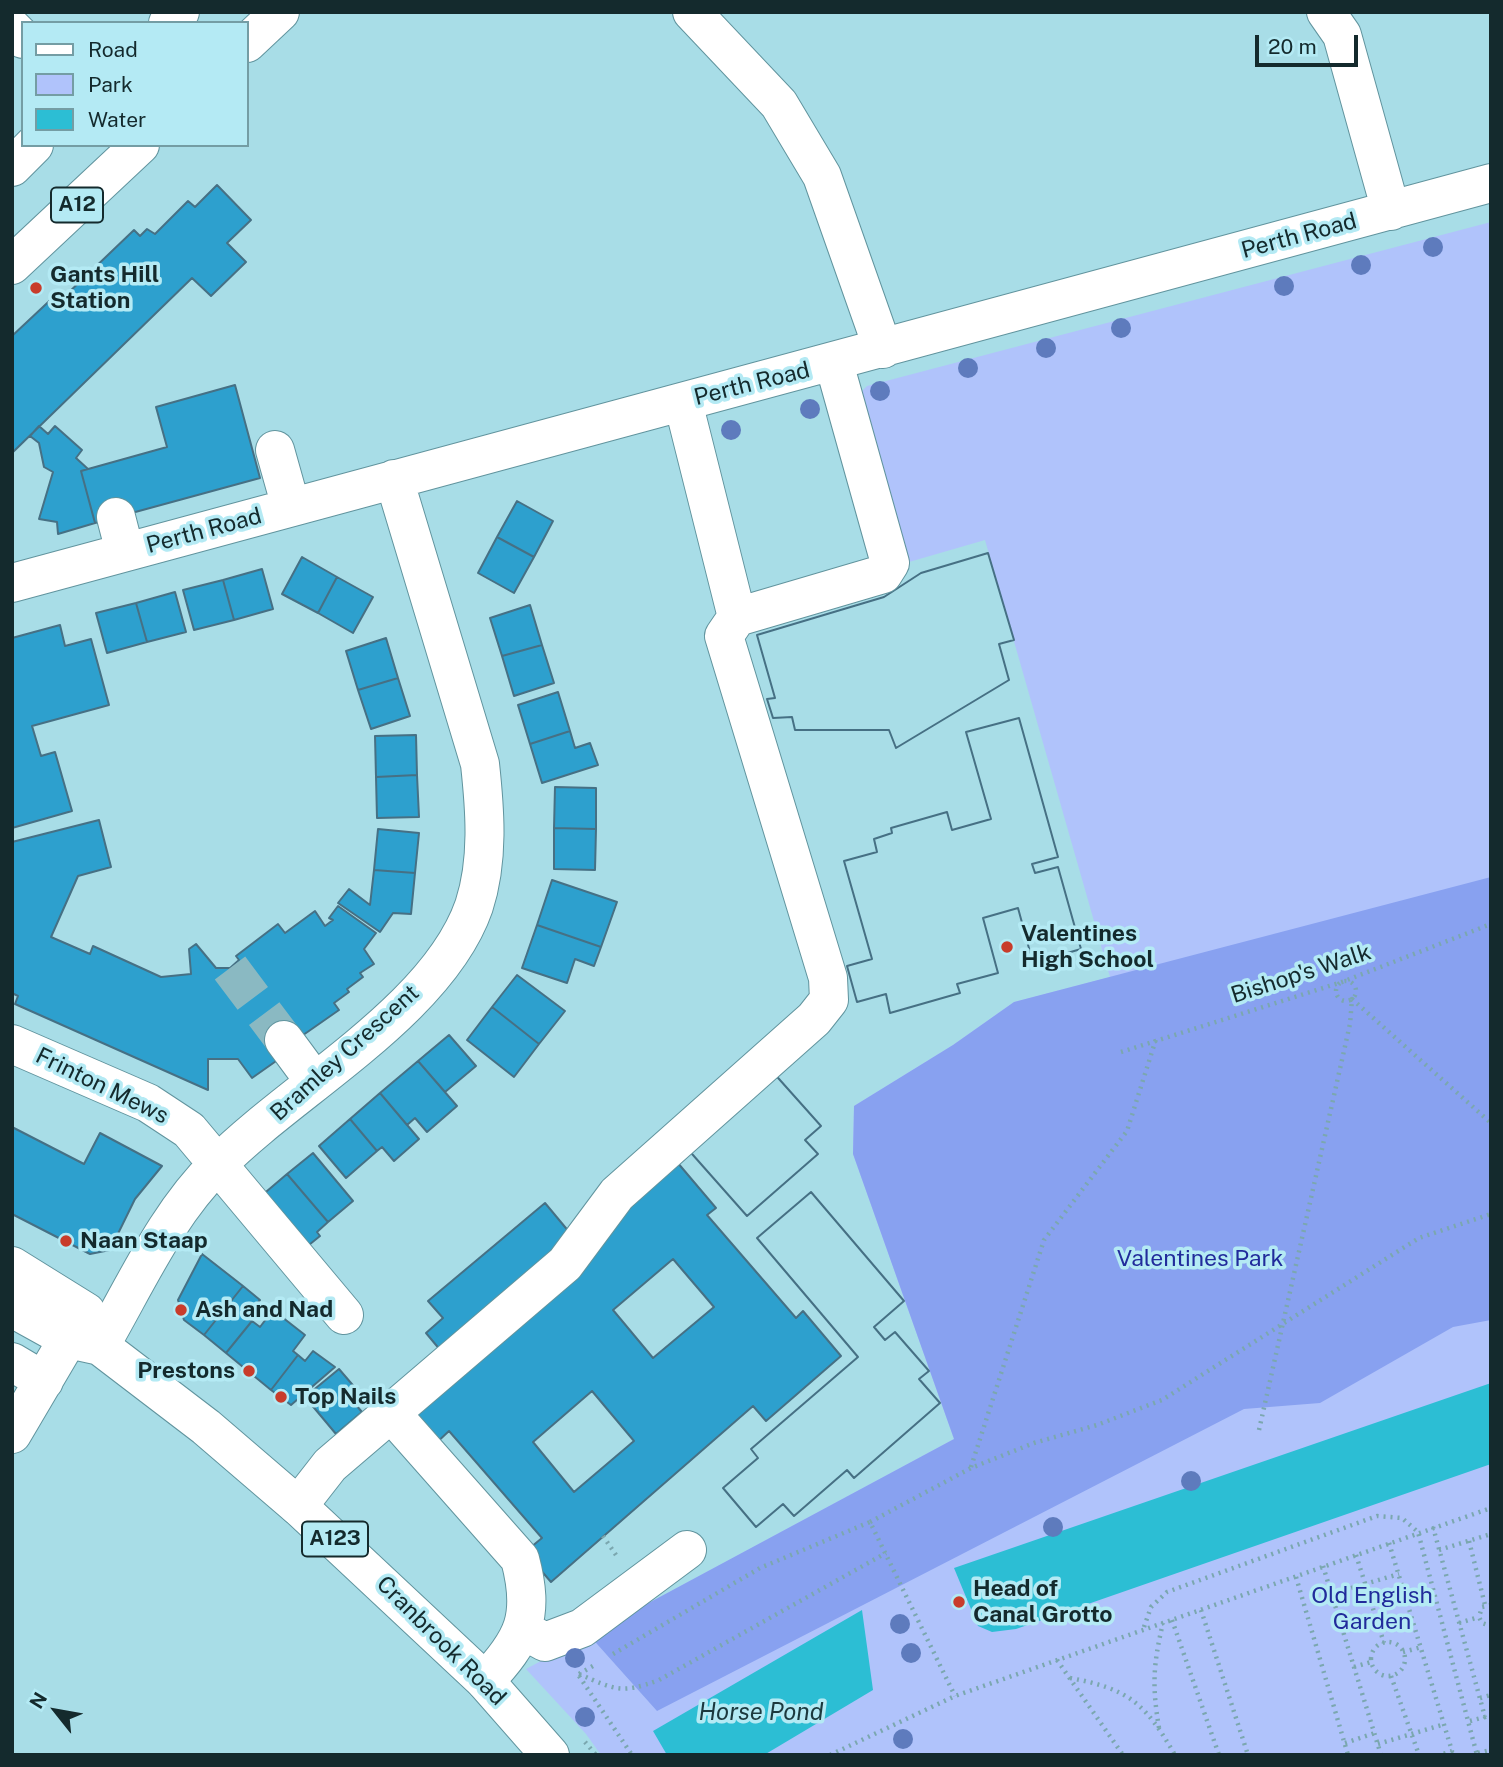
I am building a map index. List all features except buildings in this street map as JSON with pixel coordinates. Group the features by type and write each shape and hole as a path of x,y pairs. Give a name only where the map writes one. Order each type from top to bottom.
{"main road":[{"path":"248,42 280,12"},
{"path":"692,12 779,104 822,176 883,349"},
{"path":"1326,12 1342,35 1391,211"},
{"path":"12,167 32,147"},
{"name":"A12","path":"12,265 139,147"},
{"name":"Perth Road","path":"12,583 120,535 291,507 834,363 1491,183"},
{"path":"298,1506 330,1465 565,1264 617,1194 814,1018 829,1000 828,978 724,636 737,617 883,575 890,563 834,363"},
{"path":"683,402 737,617"},
{"path":"275,450 291,507"},
{"name":"Bramley Crescent","path":"12,1434 28,1371 84,1343 178,1210 218,1163 315,1082 420,988 453,947 474,906 482,862 486,812 480,764 394,479"},
{"path":"284,1040 315,1082"},
{"name":"Frinton Mews","path":"12,1044 148,1103 189,1130 344,1315"},
{"path":"12,1266 86,1312 84,1343"},
{"name":"Cranbrook Road","path":"12,1308 84,1343 206,1427 298,1506 485,1681 566,1746"},
{"path":"391,1413 520,1559 525,1578 523,1630 511,1653 485,1681"},
{"path":"523,1630 545,1642 582,1629 687,1550"}],"path":[{"name":"Bishop's Walk","path":"1121,1052 1342,982 1491,924"},
{"path":"1259,1430 1350,1024 1352,999 1355,994 1353,985 1342,982 1335,990 1337,997 1343,1001 1352,999"},
{"path":"1352,999 1491,1123"},
{"path":"971,1468 1044,1240 1126,1132 1156,1040"},
{"path":"579,1674 760,1568 870,1522 971,1468 1034,1443 1097,1425 1162,1400 1224,1364 1283,1323 1419,1238 1491,1214"},
{"path":"830,1755 955,1696 1491,1508"},
{"path":"1144,1628 1151,1607 1167,1592 1377,1516 1402,1518 1418,1532 1478,1754 1491,1750"},
{"path":"870,1522 955,1696"},
{"path":"1433,1527 1480,1698 1488,1716 1470,1721"},
{"path":"1439,1550 1491,1534"},
{"path":"603,1536 615,1549"},
{"path":"1469,1541 1488,1605 1480,1610 1479,1617 1482,1623 1491,1626"},
{"path":"1389,1543 1452,1751 1440,1755"},
{"path":"568,1671 616,1690 636,1689 659,1680 886,1553"},
{"path":"1356,1555 1384,1643"},
{"path":"1323,1566 1381,1755"},
{"path":"1331,1594 1399,1574"},
{"path":"1296,1577 1348,1755"},
{"path":"1201,1610 1248,1755"},
{"path":"1459,1623 1479,1617"},
{"path":"1172,1619 1219,1755"},
{"path":"1159,1728 1152,1689 1155,1655 1163,1622"},
{"path":"1384,1643 1394,1644 1403,1652 1403,1666 1391,1676 1376,1672 1371,1662 1374,1649 1384,1643"},
{"path":"1403,1652 1422,1647"},
{"path":"1057,1660 1123,1755"},
{"path":"1354,1667 1371,1662"},
{"path":"579,1674 632,1755"},
{"path":"1391,1676 1419,1755"},
{"path":"1070,1678 1108,1685 1132,1699 1159,1728 1175,1755"},
{"path":"1480,1698 1491,1695"},
{"path":"1378,1744 1444,1724"},
{"path":"1345,1744 1375,1733"},
{"path":"566,1746 596,1755"}],"green space":[{"name":"Valentines Park","path":"1491,222 1491,1755 601,1755 586,1734 526,1669 954,1439 853,1154 854,1106 953,1045 1014,1002 1110,977 985,540 909,562 860,393 867,386"},
{"path":"1491,877 1491,1320 1453,1327 1320,1403 1244,1409 657,1711 589,1635 954,1439 853,1154 854,1106 953,1045 1014,1002"}],"water":[{"path":"1491,1383 1491,1464 1016,1629 992,1632 978,1626 954,1568"},
{"name":"Horse Pond","path":"862,1610 873,1690 764,1755 667,1755 653,1731"}],"tunnel":[{"path":"230,968 284,1040"}],"place":[{"name":"Gants Hill Station","path":"36,288"},
{"name":"Valentines High School","path":"1007,947"},
{"name":"Naan Staap","path":"66,1241"},
{"name":"Ash and Nad","path":"181,1310"},
{"name":"Prestons","path":"249,1371"},
{"name":"Top Nails","path":"281,1397"},
{"name":"Head of Canal Grotto","path":"959,1602"}],"park label":[{"name":"Old English Garden","path":"1372,1609"}]}
